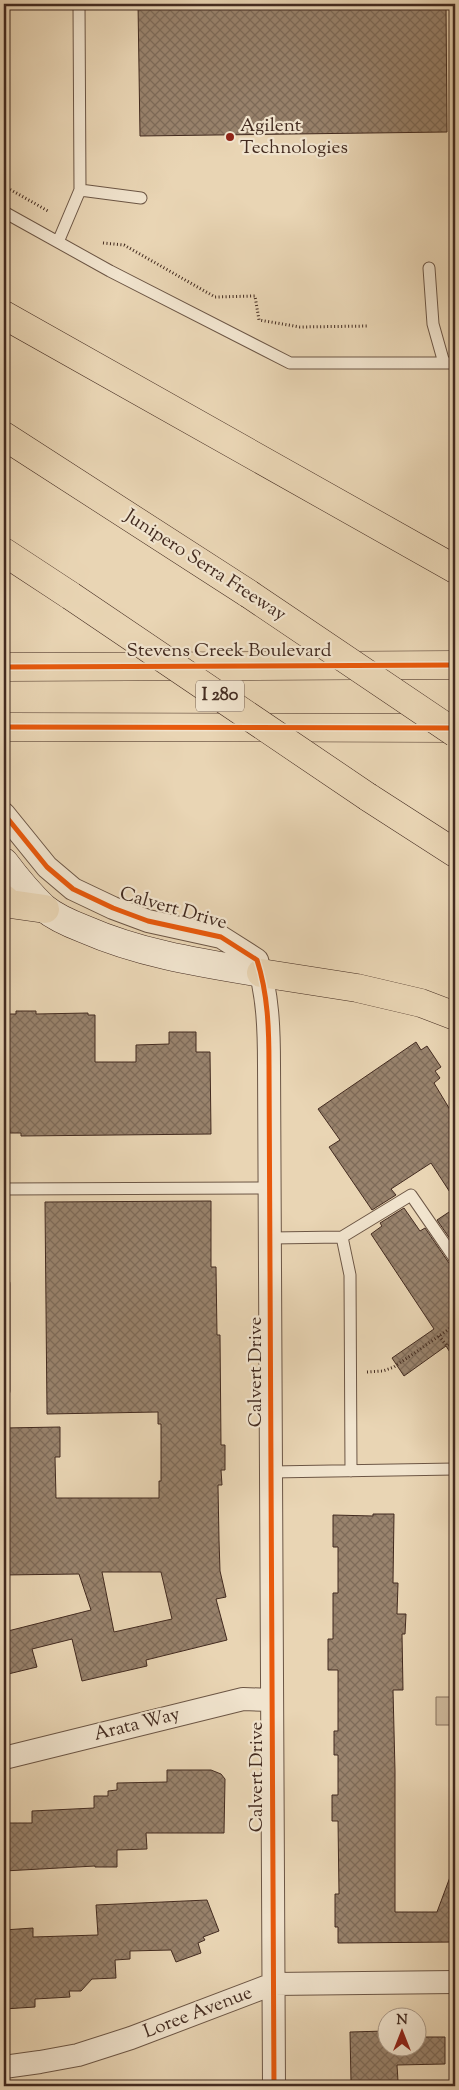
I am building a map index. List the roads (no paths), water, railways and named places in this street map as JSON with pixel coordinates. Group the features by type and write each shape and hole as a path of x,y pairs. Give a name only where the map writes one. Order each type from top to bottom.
{"main road":[{"path":"4,315 455,568"},
{"name":"Junipero Serra Freeway","path":"4,436 249,594 455,733"},
{"name":"I 280","path":"4,552 368,797 455,853"},
{"name":"Stevens Creek Boulevard","path":"4,667 455,665"},
{"path":"4,727 455,728"},
{"path":"4,862 21,884 45,909 72,924 110,940 176,958 357,988 421,1003 455,1016"},
{"path":"4,899 10,904 45,909"}],"street":[{"name":"Calvert Drive","path":"4,814 47,867 73,889 113,908 148,921 221,937 257,960 261,973 269,1027 274,2086"},
{"name":"Arata Way","path":"4,1758 243,1699 272,1700"},
{"name":"Loree Avenue","path":"4,2067 78,2054 122,2041 273,1984 455,1982"}],"lane":[{"path":"58,242 80,190 79,4"},
{"path":"80,190 141,198"},
{"path":"4,212 110,271 290,363 450,363 433,324 429,268"},
{"path":"4,1189 270,1188"},
{"path":"271,1238 342,1237 411,1195 455,1259"},
{"path":"342,1237 350,1275 351,1470"},
{"path":"4,1284 4,1391"},
{"path":"271,1472 455,1469"}],"place":[{"name":"Agilent Technologies","path":"230,137"}]}
